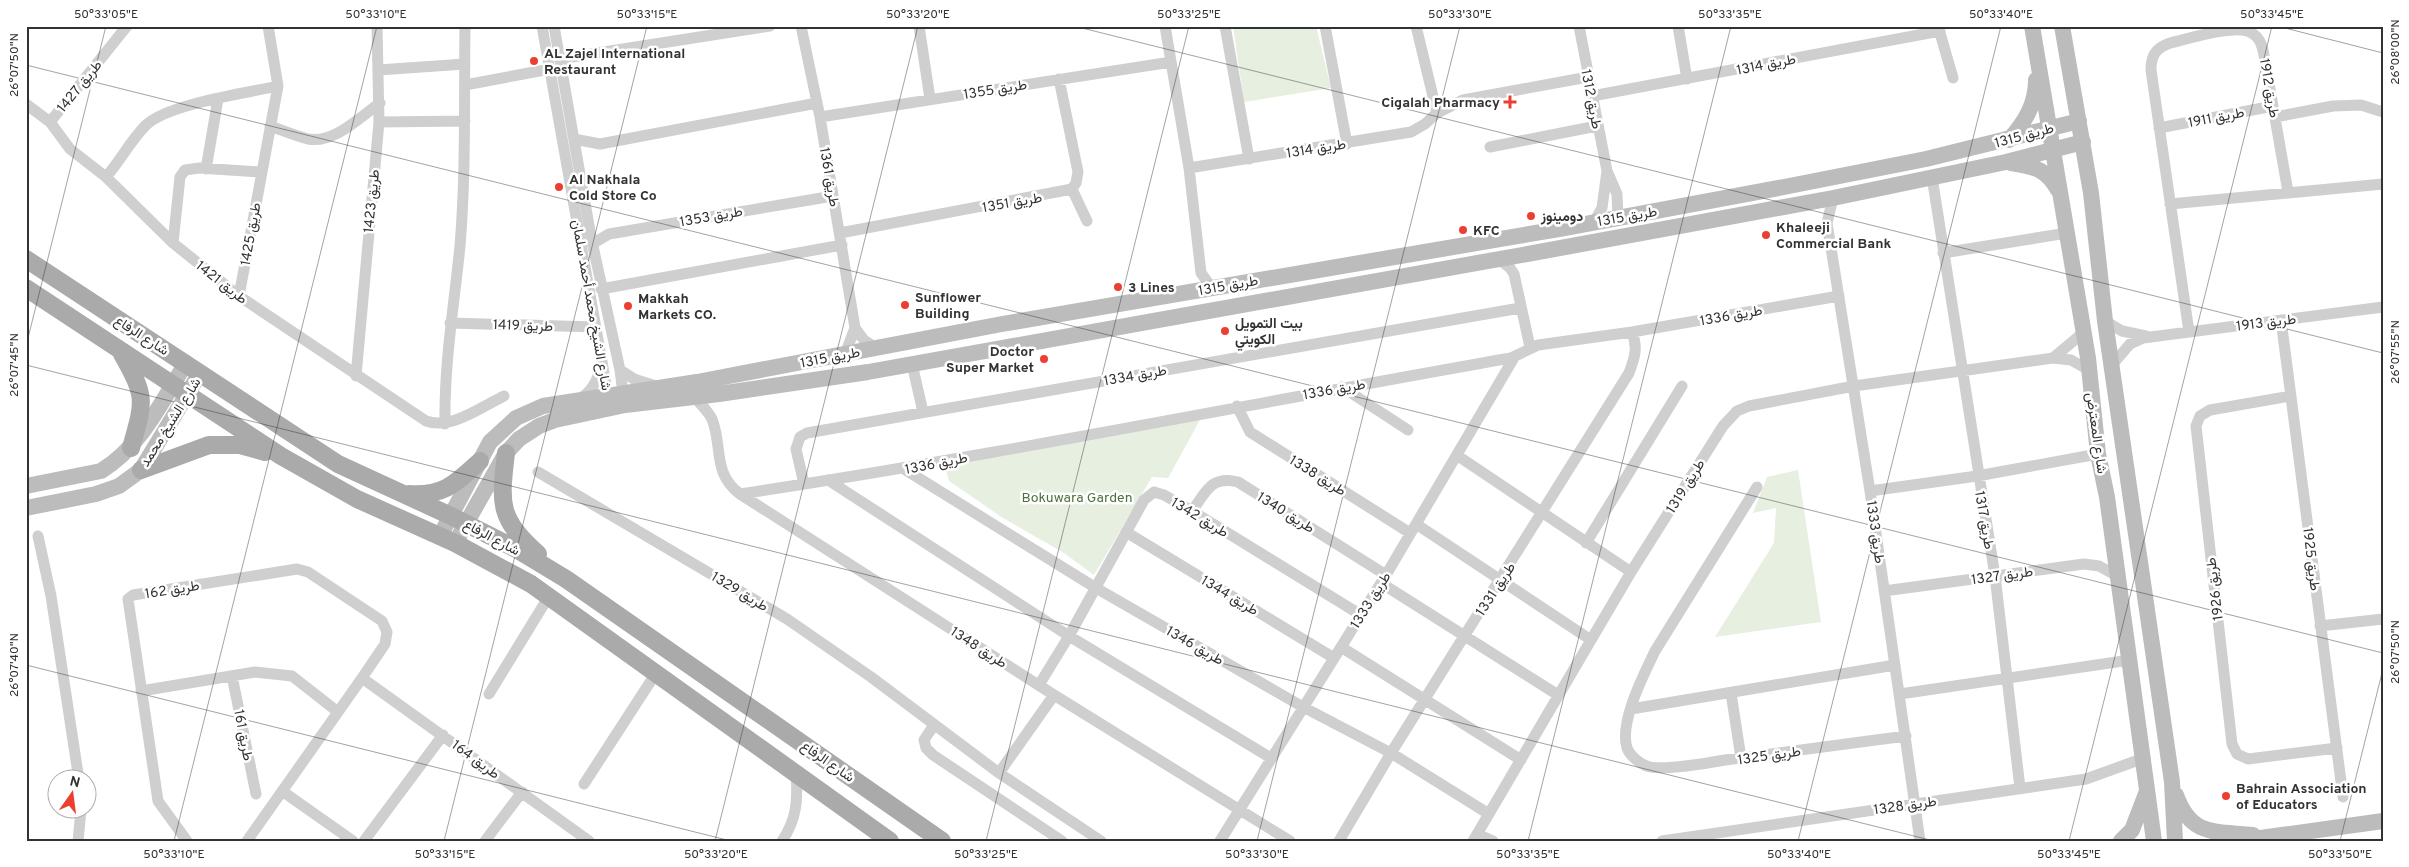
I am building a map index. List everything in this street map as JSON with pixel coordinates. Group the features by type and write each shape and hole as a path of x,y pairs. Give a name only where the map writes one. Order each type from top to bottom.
{"main road":[{"name":"شارع الرفاع","path":"26,259 338,464 518,550 566,579 942,841"},
{"name":"شارع الرفاع","path":"26,288 281,456 357,499 448,540 531,584 890,841"},
{"path":"120,349 142,394 141,413 130,448"},
{"path":"141,470 183,453 222,443 240,445 281,456"},
{"path":"506,453 502,493 508,521 520,538 566,579"},
{"path":"400,493 426,495 440,492 453,486 480,461"}],"street":[{"name":"طريق 1427","path":"50,122 126,26"},
{"name":"طريق 1425","path":"239,296 260,172 278,86 268,26"},
{"name":"طريق 1423","path":"356,376 379,122 377,26"},
{"path":"465,26 465,121 460,246 450,323 446,373 445,424 504,396"},
{"name":"شارع الشيخ محمد أحمد سلمان","path":"542,26 602,365 616,401"},
{"name":"شارع الشيخ محمد أحمد سلمان","path":"554,26 592,244 620,370 616,401"},
{"path":"561,62 572,57 770,26"},
{"name":"طريق 1361","path":"801,26 820,117 854,328 845,354"},
{"path":"918,26 930,99"},
{"path":"1165,26 1189,168 1201,273 1212,288"},
{"path":"1225,26 1248,159"},
{"path":"1325,26 1347,144"},
{"path":"1416,26 1436,113"},
{"name":"طريق 1312","path":"1579,26 1607,171 1617,194 1618,218"},
{"path":"1678,26 1686,79"},
{"name":"شارع المعترض","path":"2032,26 2084,332 2098,454 2107,497 2154,841"},
{"name":"شارع المعترض","path":"2062,26 2091,193 2105,320 2172,782 2175,841"},
{"name":"طريق 1912","path":"2188,332 2151,70 2151,60 2155,52 2170,43 2232,28 2250,32 2260,41 2288,192"},
{"name":"طريق 1314","path":"1592,96 1939,29 1953,78"},
{"path":"2008,140 2021,127 2033,101 2036,52"},
{"name":"طريق 1355","path":"820,117 1171,62"},
{"path":"378,70 464,64"},
{"path":"464,85 550,70"},
{"name":"طريق 1314","path":"1189,168 1347,144 1411,132 1425,124 1436,113 1462,100 1588,76"},
{"path":"1059,79 1078,172 1076,183 1072,189 1087,221"},
{"path":"106,177 146,125 164,114 218,99 278,86"},
{"path":"206,169 218,99"},
{"path":"270,126 308,139 322,139 336,134 380,103"},
{"path":"574,139 600,144 817,103"},
{"name":"طريق 1421","path":"26,104 50,122 70,149 106,177 173,244 239,296 426,422 445,424"},
{"name":"طريق 1911","path":"2159,128 2333,106 2361,105 2383,112"},
{"path":"379,122 465,121"},
{"name":"طريق 1315","path":"458,520 506,453 519,440 539,426 667,386 700,391 845,354 1618,218 1862,172 2008,140 2079,121"},
{"path":"1490,147 1597,126"},
{"name":"طريق 1315","path":"448,540 458,520 480,461 490,442 516,418 543,406 575,401 616,401 912,364 1811,202 2006,162 2083,142"},
{"path":"578,161 600,144"},
{"path":"2006,162 2040,170 2051,177 2061,196"},
{"path":"173,244 180,177 185,170 206,169 260,172"},
{"name":"طريق 1312","path":"1594,222 1604,200 1607,171"},
{"name":"طريق 1317","path":"1932,177 1994,576 2020,788"},
{"path":"2170,204 2383,184"},
{"name":"طريق 1351","path":"601,289 1072,189"},
{"name":"طريق 1353","path":"592,244 609,234 833,196"},
{"name":"طريق 1333","path":"1832,198 1828,223 1870,491 1920,841"},
{"name":"طريق 1333","path":"1811,202 1821,211 1828,223"},
{"path":"1614,238 1618,218"},
{"path":"1943,253 2067,233"},
{"path":"1516,281 1522,255"},
{"path":"1499,259 1510,268 1516,281 1520,308 1530,347"},
{"name":"طريق 1336","path":"740,494 904,469 1515,356 1530,347 1632,332 1839,296"},
{"name":"طريق 1913","path":"2105,320 2129,334 2150,336 2383,307"},
{"name":"طريق 1334","path":"804,484 796,449 798,441 803,435 923,412 1520,308"},
{"name":"طريق 1925","path":"2281,320 2343,797"},
{"name":"طريق 1419","path":"450,323 596,327"},
{"path":"854,328 864,340 876,348"},
{"name":"طريق 1331","path":"1339,841 1391,753 1630,373 1636,356 1637,346 1632,332"},
{"path":"2053,358 2084,332"},
{"name":"طريق 1913","path":"2112,365 2130,344 2150,336"},
{"name":"طريق 1333","path":"1220,841 1458,456 1515,356"},
{"name":"طريق 1319","path":"1475,837 1631,572 1731,415 1749,406 1854,386 2053,358 2071,360 2089,370"},
{"name":"شارع الشيخ محمد","path":"26,486 101,471 130,448 186,363"},
{"path":"912,364 923,412"},
{"path":"575,401 587,394 595,384 602,365"},
{"path":"620,370 642,383 667,386"},
{"name":"شارع الشيخ محمد","path":"26,508 111,489 119,486 141,470 200,373"},
{"path":"1586,543 1682,386"},
{"path":"1342,387 1408,430"},
{"name":"طريق 1348","path":"700,391 715,410 712,419"},
{"name":"طريق 1348","path":"700,391 712,419 722,474 740,494 1054,695 1290,841"},
{"name":"طريق 1926","path":"2291,396 2210,410 2200,416 2196,426 2232,744 2237,754 2248,759 2337,748"},
{"name":"طريق 1338","path":"1237,406 1250,432 1500,581 1591,640"},
{"path":"1870,491 1977,476 2098,454"},
{"path":"1458,456 1631,572"},
{"name":"طريق 1346","path":"904,469 1096,588 1303,707 1391,753 1489,814"},
{"name":"طريق 1329","path":"538,472 787,619 871,677 999,773 1101,841"},
{"name":"طريق 1340","path":"1192,511 1210,485 1224,479 1238,482 1383,579 1464,637 1558,695"},
{"path":"828,480 1069,636 1271,758"},
{"path":"1631,709 1655,651 1757,487"},
{"name":"طريق 1342","path":"1039,685 1069,636 1144,500 1154,492 1164,495 1192,511 1360,615"},
{"name":"طريق 1344","path":"1126,532 1334,658"},
{"path":"38,536 51,596 77,770"},
{"name":"طريق 1327","path":"1884,591 2084,564 2099,566 2117,576"},
{"name":"طريق 162","path":"182,839 158,801 128,599 133,595 297,569 308,572 382,621 387,632 384,644 362,678"},
{"path":"489,694 549,596"},
{"path":"2320,626 2383,619"},
{"path":"1341,647 1521,760"},
{"path":"1900,694 2130,660"},
{"path":"1631,709 1895,665"},
{"path":"141,691 255,672 292,676 338,712"},
{"path":"584,784 656,673"},
{"name":"طريق 161","path":"232,676 256,794"},
{"path":"247,841 362,678"},
{"name":"طريق 164","path":"362,678 589,841"},
{"path":"1731,692 1741,758"},
{"path":"999,773 1054,695"},
{"name":"طريق 1325","path":"1631,709 1625,733 1628,749 1634,758 1650,767 1689,765 1906,736"},
{"path":"934,725 924,740 926,748 1062,841"},
{"path":"364,841 443,735"},
{"name":"طريق 1328","path":"1662,841 2096,777 2144,758"},
{"path":"782,841 796,810 798,797 796,774"},
{"path":"2172,782 2185,815 2200,828 2208,831 2270,837"},
{"path":"2121,841 2132,830 2148,789"},
{"path":"282,791 353,841"},
{"path":"485,841 522,792"},
{"path":"78,841 80,820"},
{"path":"2239,841 2383,821"},
{"path":"1475,837 1493,841"}],"green space":[{"path":"1233,26 1316,26 1331,88 1244,102"},
{"name":"Bokuwara Garden","path":"1201,418 1168,478 1152,477 1094,575 1064,553 1003,518 949,481 946,470 948,464"},
{"path":"1798,470 1821,622 1715,637 1774,543 1776,508 1753,513 1767,477"}],"place":[{"name":"AL Zajel International Restaurant","path":"534,61"},
{"name":"Cigalah Pharmacy","path":"1510,102"},
{"name":"Al Nakhala Cold Store Co","path":"559,187"},
{"name":"دومينوز","path":"1531,216"},
{"name":"KFC","path":"1463,230"},
{"name":"Khaleeji Commercial Bank","path":"1766,235"},
{"name":"3 Lines","path":"1118,287"},
{"name":"Sunflower Building","path":"905,305"},
{"name":"Makkah Markets CO.","path":"628,306"},
{"name":"بيت التمويل الكويتي","path":"1225,331"},
{"name":"Doctor Super Market","path":"1044,359"},
{"name":"Bahrain Association of Educators","path":"2226,796"}]}
